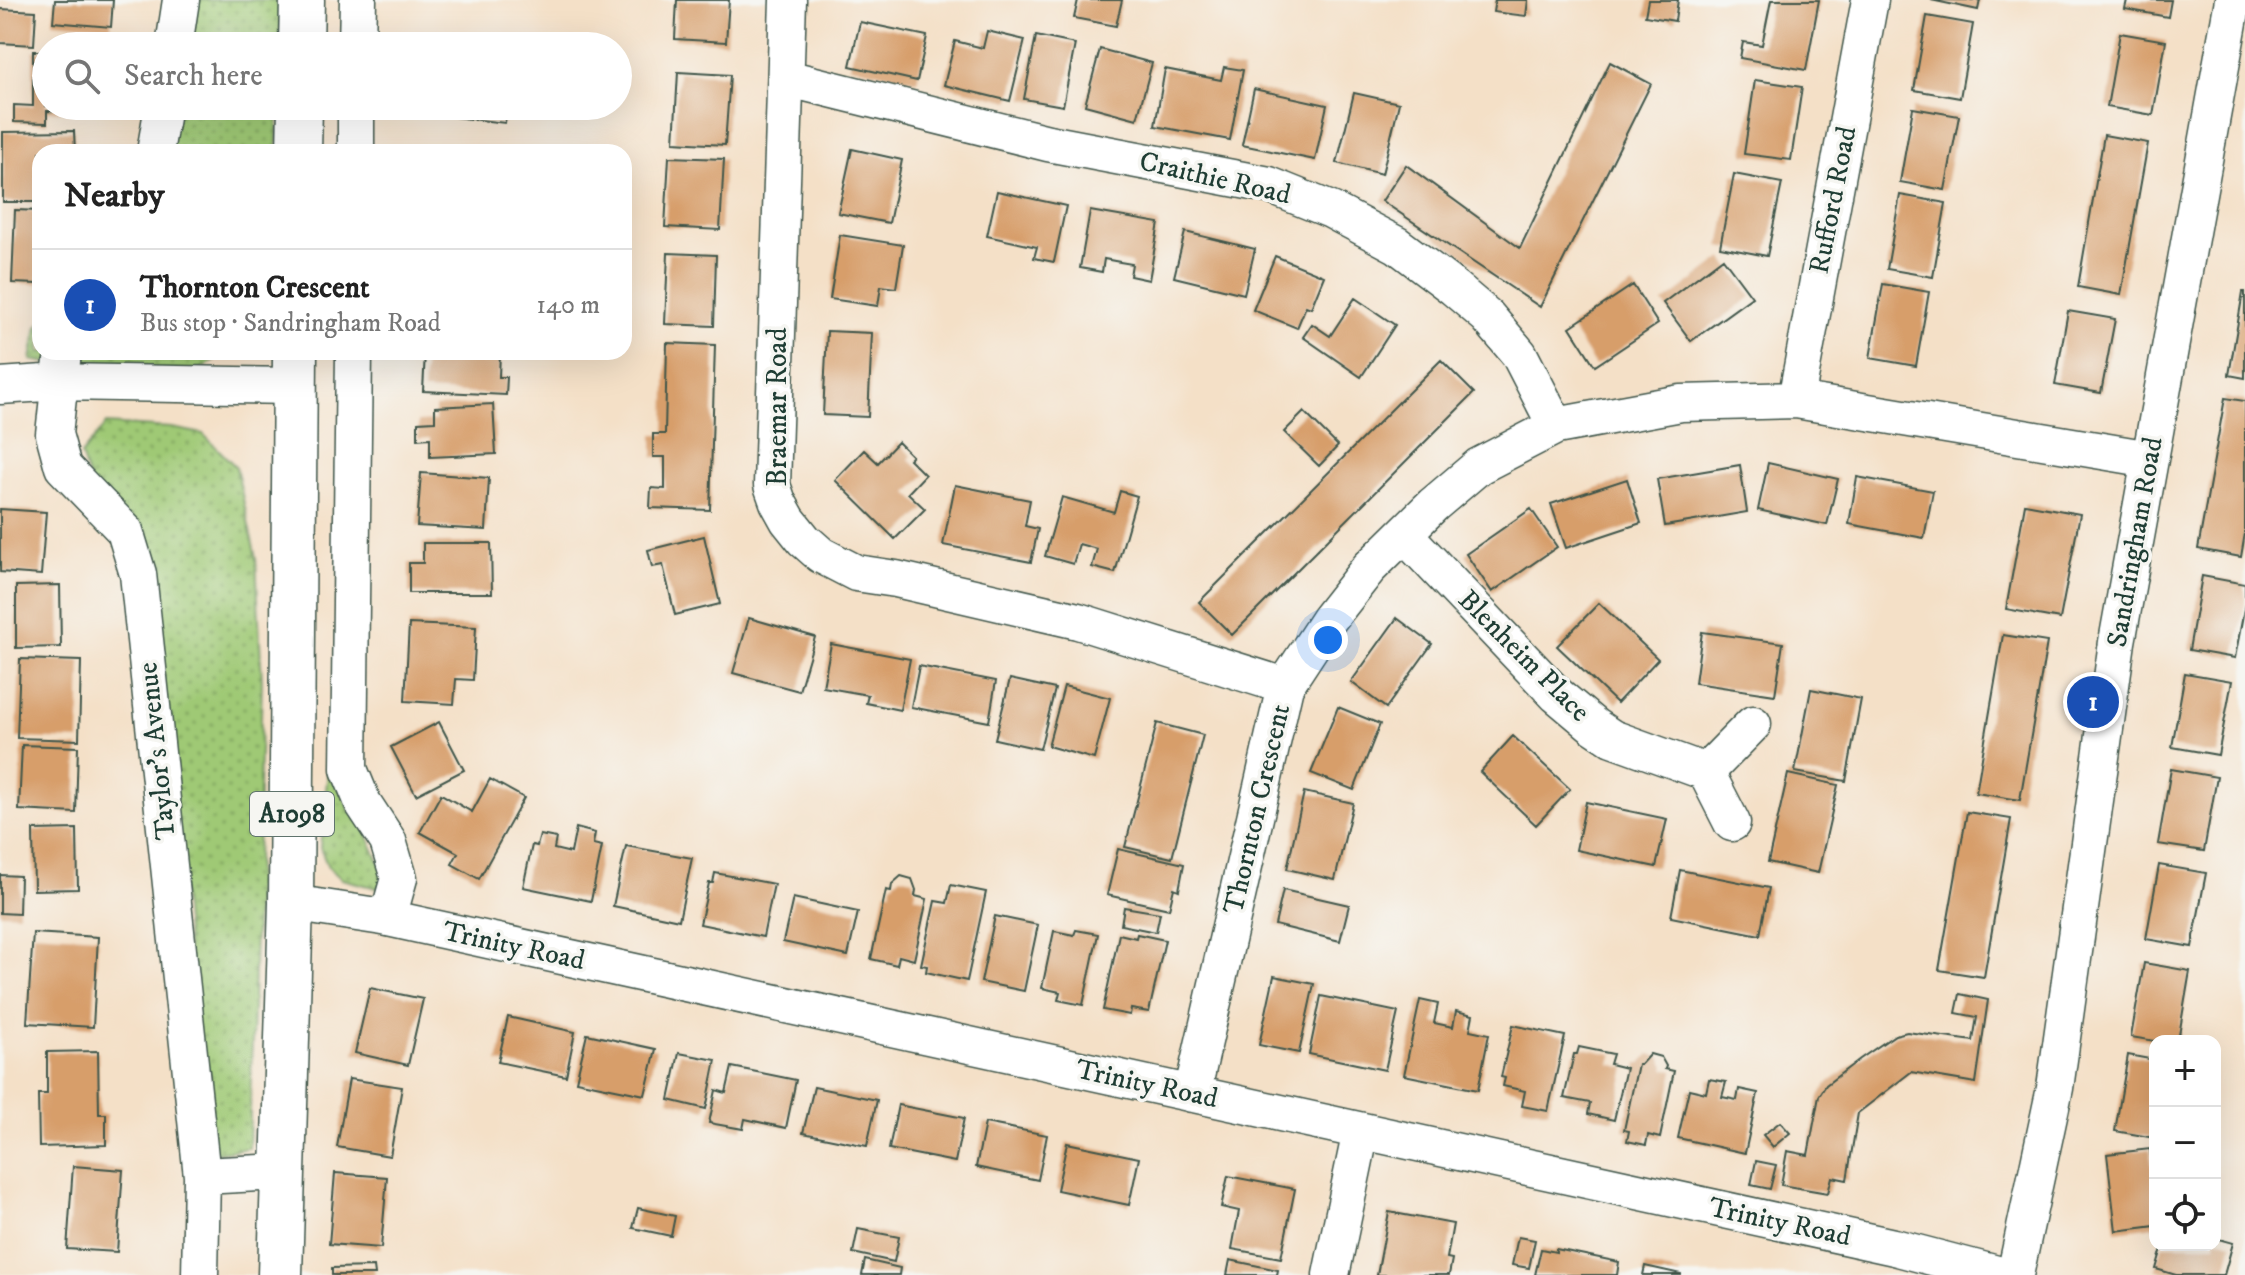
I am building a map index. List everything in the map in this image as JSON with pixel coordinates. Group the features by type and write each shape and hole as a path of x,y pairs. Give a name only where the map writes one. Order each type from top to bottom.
{"main road":[{"path":"301,32 302,0"},
{"path":"299,144 300,120"},
{"name":"A1098","path":"280,1275 291,903 295,369"}],"street":[{"path":"176,32 181,0"},
{"path":"357,32 358,0"},
{"name":"Braemar Road","path":"788,0 772,485 788,520 821,555 856,573 896,579 1078,621 1285,686"},
{"name":"Rufford Road","path":"1796,400 1870,0"},
{"name":"Sandringham Road","path":"2015,1275 2055,1088 2117,642 2233,0"},
{"name":"Craithie Road","path":"786,78 1048,143 1269,185 1331,210 1397,245 1487,316 1519,354 1556,426"},
{"path":"156,144 161,120"},
{"path":"356,120 356,144"},
{"path":"354,360 349,769 363,803 388,841 399,878 392,903 383,917"},
{"path":"0,386 61,367 295,369"},
{"name":"Taylor's Avenue","path":"61,367 54,434 63,467 125,531 138,574 202,1176 200,1275"},
{"name":"Thornton Crescent","path":"1192,1094 1285,686 1329,619 1369,568 1433,505 1479,466 1556,426 1681,403 1796,400 2150,459"},
{"name":"Blenheim Place","path":"1404,534 1557,695 1594,726 1612,738 1706,772"},
{"path":"1732,823 1706,772 1753,724"},
{"name":"Trinity Road","path":"291,903 383,917 1894,1247 2001,1275"},
{"path":"1331,1275 1361,1131"},
{"path":"202,1176 282,1172"}],"green space":[{"path":"165,0 281,0 280,32 162,32"},
{"path":"153,120 278,120 277,144 150,144"},
{"path":"32,354 32,360 214,360 171,384 31,360"},
{"path":"106,424 172,428 203,434 236,467 256,558 262,682 249,1148 206,1154 152,557 146,541 91,486 81,455"},
{"path":"329,760 350,811 362,823 386,877 377,888 342,879 328,867 320,848"}],"building":[{"path":"55,0 113,0 111,27 53,22"},
{"path":"677,0 729,0 726,42 675,39"},
{"path":"1078,0 1122,0 1116,26 1074,18"},
{"path":"1495,0 1528,0 1526,16 1493,12"},
{"path":"1648,0 1678,0 1675,21 1645,16"},
{"path":"1771,0 1819,0 1806,70 1740,58 1743,42 1762,45"},
{"path":"1931,0 1980,0 1978,10"},
{"path":"2127,0 2171,0 2168,17 2125,9"},
{"path":"0,9 36,11 32,45 0,43"},
{"path":"1927,16 1973,24 1960,98 1914,90"},
{"path":"860,22 927,36 917,81 850,66"},
{"path":"987,31 1025,40 1010,101 944,85 955,41 983,48"},
{"path":"2120,33 2166,41 2153,115 2107,107"},
{"path":"1036,36 1075,44 1063,106 1024,99"},
{"path":"1100,49 1152,63 1137,119 1085,105"},
{"path":"1610,62 1651,84 1540,307 1382,201 1406,165 1520,248"},
{"path":"1224,67 1243,70 1230,140 1155,126 1165,69 1221,80"},
{"path":"678,72 730,75 725,145 674,142"},
{"path":"1755,80 1802,87 1791,160 1744,154"},
{"path":"1254,89 1327,105 1315,160 1242,145"},
{"path":"1354,93 1399,103 1382,174 1337,163"},
{"path":"14,105 32,106 32,120 47,120 47,123 14,122"},
{"path":"1913,108 1959,116 1945,190 1900,182"},
{"path":"74,131 75,144 32,144 32,202 3,202 3,132"},
{"path":"2104,135 2148,143 2121,295 2078,287"},
{"path":"852,149 902,160 889,223 838,213"},
{"path":"669,157 724,159 720,230 665,227"},
{"path":"1734,174 1782,183 1767,256 1720,247"},
{"path":"997,191 1066,206 1054,262 1034,258 1037,247 987,236"},
{"path":"1900,195 1946,203 1933,277 1887,269"},
{"path":"15,210 32,211 32,284 12,283"},
{"path":"1090,211 1159,223 1149,280 1130,276 1132,264 1104,259 1102,272 1080,268"},
{"path":"1185,232 1255,249 1244,294 1174,277"},
{"path":"840,235 903,245 896,288 881,286 878,306 830,299"},
{"path":"668,253 716,255 714,326 665,324"},
{"path":"1275,256 1324,276 1311,308 1306,306 1297,328 1253,310"},
{"path":"1723,258 1752,297 1691,341 1663,303"},
{"path":"1883,284 1929,292 1916,366 1870,358"},
{"path":"1633,285 1658,324 1595,366 1570,327"},
{"path":"2245,292 2245,378 2229,375"},
{"path":"1355,298 1395,325 1361,377 1303,337 1312,324 1330,336"},
{"path":"2068,311 2115,319 2101,393 2055,385"},
{"path":"827,331 872,333 868,417 823,415"},
{"path":"667,343 715,345 710,510 650,508 651,488 665,489 665,457 653,457 653,434 665,434"},
{"path":"425,360 500,360 499,377 507,377 506,395 423,391"},
{"path":"1441,360 1474,393 1232,635 1199,602"},
{"path":"2225,398 2245,401 2245,533 2241,557 2198,549"},
{"path":"493,404 496,454 430,457 430,438 418,439 418,422 435,421 435,407"},
{"path":"1304,412 1338,446 1319,466 1284,432"},
{"path":"898,442 925,475 908,493 925,509 895,539 835,480 864,450 878,463"},
{"path":"1768,463 1838,479 1827,525 1758,510"},
{"path":"1740,465 1747,512 1665,526 1657,479"},
{"path":"421,473 489,478 486,530 417,526"},
{"path":"1857,477 1933,491 1924,538 1849,524"},
{"path":"1627,479 1641,523 1566,548 1551,504"},
{"path":"955,485 1030,500 1025,526 1038,529 1031,562 943,545"},
{"path":"1120,491 1137,496 1115,573 1092,567 1097,549 1079,544 1073,564 1045,556 1062,497 1114,512"},
{"path":"2025,504 2080,514 2060,619 2006,609"},
{"path":"0,509 46,512 41,575 0,572"},
{"path":"1531,509 1557,547 1492,592 1466,554"},
{"path":"704,536 720,604 675,615 663,565 652,567 648,550"},
{"path":"423,543 491,543 492,593 409,593 409,563 423,563"},
{"path":"2202,576 2245,584 2245,604 2235,658 2189,650"},
{"path":"60,585 61,647 16,648 16,586"},
{"path":"1599,603 1658,659 1617,703 1557,646"},
{"path":"749,618 815,637 799,691 733,673"},
{"path":"1397,618 1432,644 1386,708 1351,682"},
{"path":"409,624 476,627 473,680 456,679 454,704 405,701"},
{"path":"1702,632 1783,643 1775,695 1695,683"},
{"path":"2003,635 2047,642 2020,800 1976,793"},
{"path":"831,644 910,659 900,710 866,703 868,695 823,687"},
{"path":"20,659 81,661 79,740 17,738"},
{"path":"919,666 996,681 989,722 911,707"},
{"path":"2185,673 2232,681 2218,755 2172,747"},
{"path":"1010,679 1055,689 1040,749 995,739"},
{"path":"1064,686 1110,698 1094,759 1048,746"},
{"path":"1811,689 1861,699 1846,781 1795,772"},
{"path":"1338,707 1380,724 1354,790 1311,773"},
{"path":"439,722 464,770 416,795 391,747"},
{"path":"1157,723 1203,735 1172,858 1125,847"},
{"path":"1513,736 1570,789 1536,825 1480,772"},
{"path":"22,745 78,747 76,813 19,810"},
{"path":"2171,769 2217,777 2204,851 2158,844"},
{"path":"1788,774 1838,785 1818,873 1768,862"},
{"path":"490,779 524,798 479,879 452,864 458,853 420,832 441,794 472,812"},
{"path":"1304,792 1353,803 1335,880 1287,869"},
{"path":"1586,802 1667,819 1656,867 1576,850"},
{"path":"1967,812 2011,819 1984,977 1939,970"},
{"path":"576,828 595,833 593,844 602,846 591,901 523,887 532,845 537,846 540,835 556,838 554,849 571,853"},
{"path":"77,829 78,889 34,890 33,830"},
{"path":"626,846 692,858 679,920 613,906"},
{"path":"1118,849 1184,864 1179,890 1174,888 1169,909 1107,895"},
{"path":"2159,865 2206,873 2192,947 2146,939"},
{"path":"1680,870 1769,888 1760,935 1671,917"},
{"path":"715,873 774,884 763,937 700,924 709,883 713,883"},
{"path":"0,875 20,876 19,914 0,913"},
{"path":"901,876 912,879 915,896 927,899 914,960 899,956 897,965 871,959 886,890 891,891 892,884"},
{"path":"951,885 986,892 967,981 926,972 927,966 921,965 935,901 947,903"},
{"path":"1283,890 1349,905 1340,941 1275,925"},
{"path":"793,898 858,912 848,956 783,942"},
{"path":"1124,907 1160,913 1156,932 1121,925"},
{"path":"995,916 1038,925 1024,991 981,982"},
{"path":"1076,930 1098,934 1083,1005 1058,1000 1060,992 1042,988 1054,931 1074,935"},
{"path":"33,933 98,937 93,1027 27,1023"},
{"path":"1119,934 1165,940 1149,1012 1131,1009 1130,1015 1103,1010"},
{"path":"2144,963 2190,971 2179,1035 2149,1035 2149,1040 2131,1037"},
{"path":"1274,976 1314,984 1299,1053 1259,1045"},
{"path":"370,988 423,999 408,1065 355,1053"},
{"path":"1960,994 1988,1000 1976,1083 1911,1072 1858,1113 1847,1180 1832,1177 1828,1193 1781,1185 1787,1151 1808,1155 1819,1096 1826,1085 1860,1059 1895,1035 1907,1032 1973,1041 1977,1017 1956,1013"},
{"path":"1321,996 1398,1012 1385,1070 1309,1054"},
{"path":"1420,1000 1438,1004 1434,1023 1453,1027 1456,1011 1473,1015 1470,1030 1489,1034 1478,1090 1404,1075"},
{"path":"508,1017 575,1032 566,1076 498,1062"},
{"path":"1513,1025 1565,1036 1548,1111 1522,1106 1525,1091 1503,1086 1505,1078 1501,1077"},
{"path":"587,1034 656,1049 645,1095 576,1081"},
{"path":"1579,1047 1613,1054 1610,1064 1626,1068 1614,1120 1588,1114 1590,1103 1564,1098 1574,1054 1577,1054"},
{"path":"98,1051 99,1114 106,1114 106,1145 39,1147 38,1094 47,1094 47,1052"},
{"path":"679,1053 716,1060 706,1109 669,1100"},
{"path":"1650,1054 1661,1057 1665,1069 1674,1071 1660,1138 1648,1135 1646,1145 1627,1141 1629,1131 1624,1130 1638,1064"},
{"path":"2128,1055 2149,1059 2149,1137 2115,1131"},
{"path":"732,1067 796,1080 786,1128 745,1119 743,1129 709,1123 716,1090 726,1093"},
{"path":"349,1079 402,1087 390,1156 337,1147"},
{"path":"1709,1079 1726,1082 1722,1097 1737,1100 1739,1089 1758,1093 1745,1153 1678,1138 1689,1089 1706,1093"},
{"path":"814,1087 877,1100 867,1146 803,1133"},
{"path":"898,1105 964,1118 955,1162 889,1149"},
{"path":"1780,1122 1790,1133 1773,1147 1763,1135"},
{"path":"985,1123 1047,1135 1038,1180 976,1167"},
{"path":"1067,1143 1139,1158 1129,1205 1057,1190"},
{"path":"2149,1149 2149,1227 2116,1231 2107,1154"},
{"path":"1756,1161 1776,1165 1770,1189 1751,1185"},
{"path":"73,1166 123,1170 117,1252 67,1249"},
{"path":"335,1173 387,1177 381,1248 329,1244"},
{"path":"1228,1176 1295,1189 1281,1258 1232,1249 1239,1211 1221,1207"},
{"path":"638,1208 675,1216 671,1236 633,1228"},
{"path":"1389,1212 1453,1224 1447,1258 1452,1259 1449,1275 1377,1275"},
{"path":"858,1229 899,1237 894,1262 853,1253"},
{"path":"1518,1237 1535,1240 1529,1268 1512,1265"},
{"path":"2221,1240 2233,1243 2224,1275 2176,1275 2156,1269 2161,1251 2221,1251"},
{"path":"1541,1249 1556,1252 1556,1249 1619,1262 1617,1275 1535,1275"},
{"path":"865,1260 900,1268 899,1275 862,1275"},
{"path":"1230,1260 1278,1270 1277,1275 1227,1275"},
{"path":"1645,1266 1681,1274 1681,1275 1643,1275"},
{"path":"374,1267 375,1275 332,1275 332,1268"}],"place":[{"name":"Thornton Crescent","path":"2093,702"}]}
